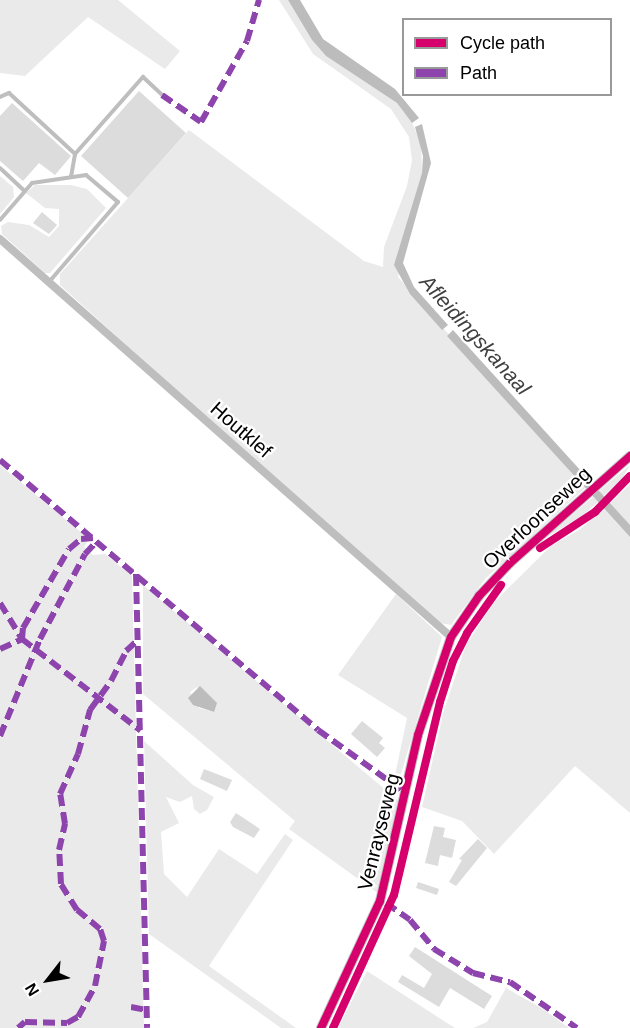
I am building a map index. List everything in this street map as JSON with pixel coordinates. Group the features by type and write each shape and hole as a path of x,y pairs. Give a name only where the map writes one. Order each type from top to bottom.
{"street":[{"name":"Houtklef","path":"0,240 451,637"},
{"name":"Overloonseweg","path":"451,637 479,596 510,563 630,456"},
{"name":"Venrayseweg","path":"321,1028 380,901 418,735 451,637"}],"lane":[{"path":"71,177 75,154 143,77 162,94"},
{"path":"0,97 9,93 75,154"},
{"path":"0,168 25,191"},
{"path":"0,220 32,183 71,177 86,175 118,202 49,283"}],"shaded area":[{"path":"0,0 118,0 180,51 165,69 88,17 25,76 0,73"},
{"path":"279,0 288,0 312,40 326,56 397,103 412,123 421,143 422,173 398,277 585,488 486,578 451,625 440,623 272,477 60,285 60,274 189,130 364,261 383,267 384,247 407,186 412,160 409,137 391,109 313,54"},
{"path":"288,0 300,0 323,39 395,89 419,118 412,123 397,103 326,56 312,40"},
{"path":"422,124 431,163 403,263 414,287 448,325 442,330 410,294 394,265 422,173 423,156 415,127"},
{"path":"0,176 13,187 14,197 0,214"},
{"path":"35,185 71,185 87,189 106,208 50,273 45,273 2,234 1,226 8,222 29,225 49,237 59,226 59,209 45,208 26,193"},
{"path":"453,330 630,525 630,537 447,336"},
{"path":"0,465 89,539 84,547 93,555 105,554 132,576 144,1028 0,1028"},
{"path":"630,465 622,479 603,497 599,491"},
{"path":"630,484 630,525 610,503"},
{"path":"593,497 598,502 581,517 545,538"},
{"path":"604,509 630,537 630,813 575,766 494,854 462,821 422,807 444,710 466,645 494,602 552,545 579,530"},
{"path":"143,585 400,802 379,894 289,829 295,821 143,694","holes":["197,687 214,712 199,708 190,692"]},
{"path":"396,594 442,637 398,784 393,785 407,718 338,675"},
{"path":"200,686 217,703 214,712 193,705 188,698"},
{"path":"144,741 193,785 214,797 207,810 200,814 194,809 192,796 180,802 166,797 179,823 161,832 164,874 187,897 219,849 257,874 285,834 293,840 209,966 296,1028 281,1028 149,934"},
{"path":"367,971 447,1023 455,1028 338,1028"},
{"path":"506,988 543,1009 569,1028 473,1028 487,1022"}],"building":[{"path":"139,91 186,133 128,198 81,156"},
{"path":"12,103 71,156 55,175 39,163 23,181 0,161 0,116"},
{"path":"42,212 57,225 49,234 33,223"},
{"path":"362,721 383,738 379,743 385,748 377,757 351,734"},
{"path":"204,769 232,780 227,791 200,779"},
{"path":"236,813 260,829 254,838 233,827 230,822"},
{"path":"434,826 445,828 443,837 456,840 452,858 440,855 438,866 425,863"},
{"path":"478,839 487,848 456,886 449,882 462,860 459,859"},
{"path":"418,882 439,889 437,895 416,888"},
{"path":"415,947 492,996 484,1009 450,988 439,1007 398,982 402,975 424,988 432,974 409,956"}],"marked path":[{"path":"162,95 201,122 247,41 259,0"},
{"path":"0,460 318,730 407,794"},
{"path":"0,649 22,639 23,628 69,549 81,539 93,538"},
{"path":"0,736 40,639 85,554 97,541"},
{"path":"136,574 147,1028"},
{"path":"0,603 22,639 141,731"},
{"path":"18,1028 25,1022 67,1023 78,1017 95,986 104,941 100,929 77,910 61,884 59,850 65,824 60,794 78,754 90,710 111,681 126,651 138,640"},
{"path":"386,903 410,920 434,949 473,973 510,982 577,1028"},
{"path":"131,1007 146,1010"}],"cycle path":[{"path":"321,1028 380,901 418,735 451,637 479,596 510,563 630,456"},
{"path":"540,548 595,512 630,476"},
{"path":"333,1028 394,895 440,702 453,661 467,633 501,585"}],"water label":[{"name":"Afleidingskanaal","path":"475,335"}]}
